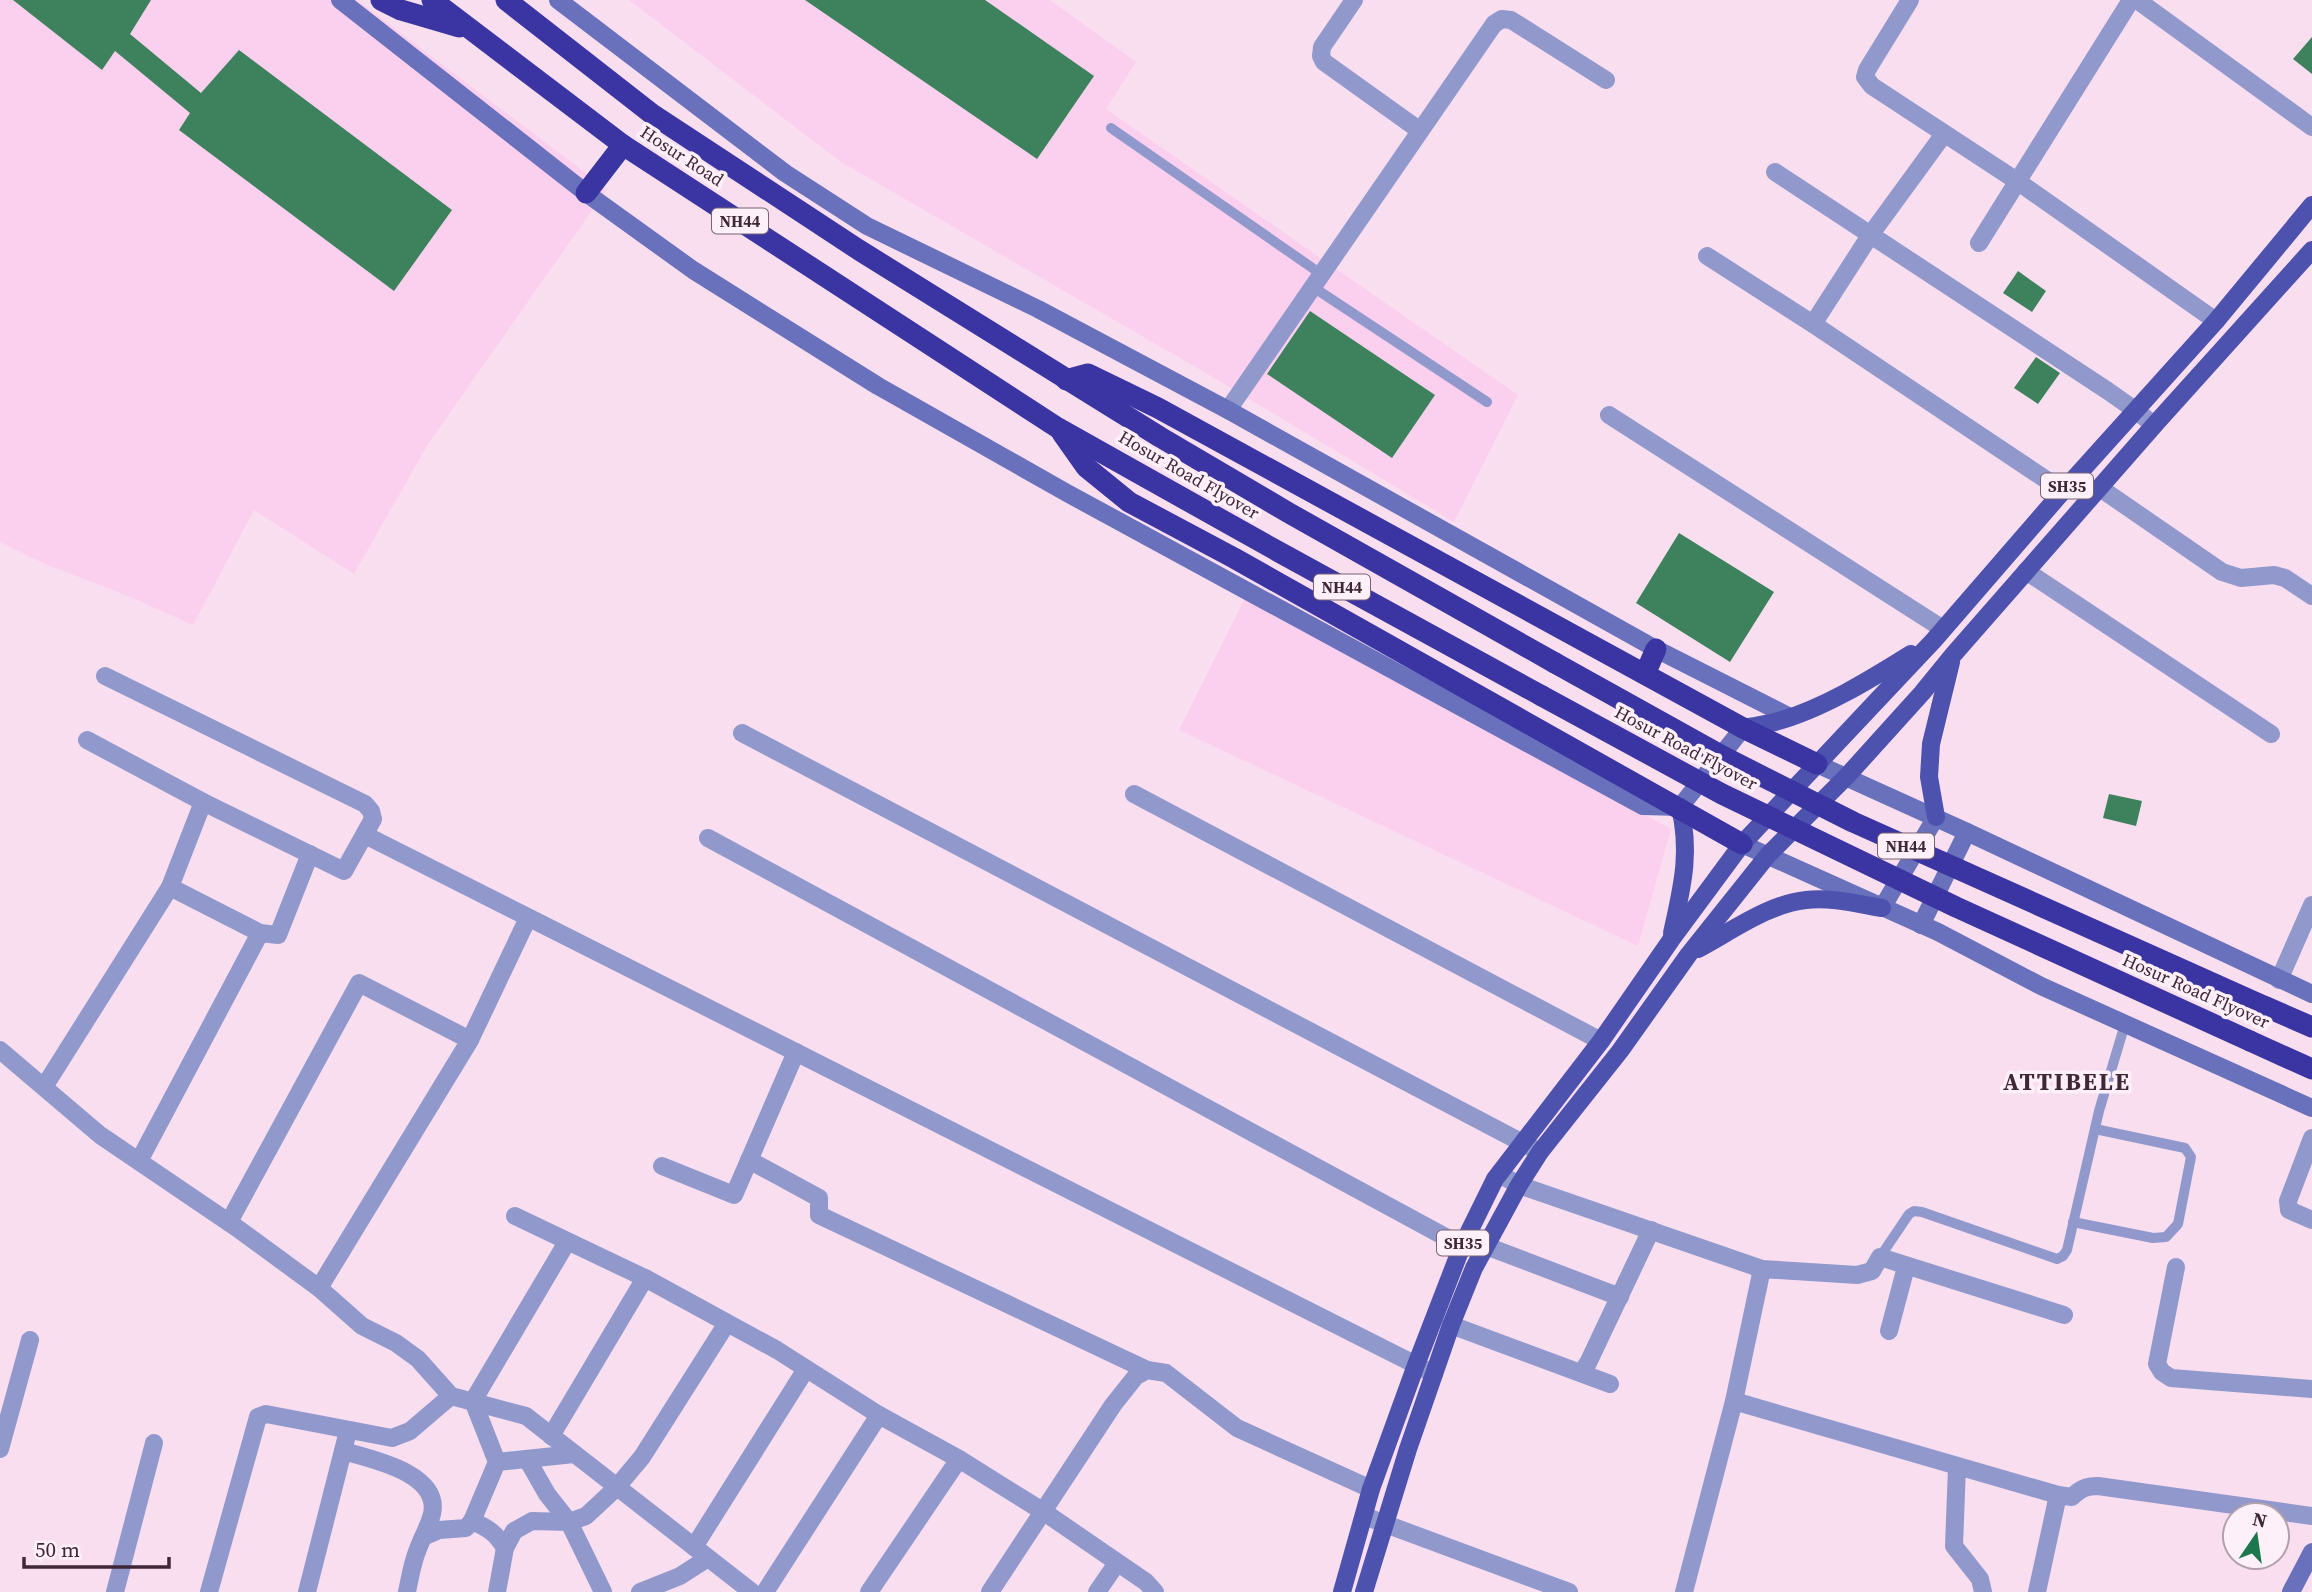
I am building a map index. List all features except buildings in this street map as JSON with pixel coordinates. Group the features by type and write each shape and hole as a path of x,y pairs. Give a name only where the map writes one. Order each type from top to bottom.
{"highway":[{"path":"381,0 401,10 471,31"},
{"name":"Hosur Road","path":"432,0 623,145 1058,428"},
{"name":"Hosur Road","path":"506,0 652,114 859,250 1066,380"},
{"path":"586,193 623,145"},
{"path":"1066,380 1088,374 1158,408 1743,728 1817,764"},
{"name":"Hosur Road Flyover","path":"1066,380 1289,513 1724,757 1853,822 2312,1027"},
{"path":"1058,428 1086,467 1129,502 1234,558 1742,844"},
{"name":"Hosur Road Flyover","path":"1058,428 1722,794 1956,907 2312,1069"},
{"path":"1645,674 1656,649"}],"main road":[{"name":"SH35","path":"1342,1592 1371,1489 1416,1365 1462,1246 1480,1205 1499,1174 1601,1041 1742,844 1939,634 2216,321 2310,210"},
{"name":"SH35","path":"1364,1592 1451,1325 1474,1268 1540,1152 1620,1051 1689,954 1768,855 1847,776 1922,693 2154,425 2312,250"},
{"path":"1743,728 1790,717 1877,676 1939,634"},
{"path":"1936,817 1929,777 1931,744 1953,655"},
{"path":"1679,807 1685,828 1685,872 1671,940 1689,954 1774,908 1806,900 1831,900 1882,908"}],"street":[{"path":"340,0 586,193 693,270 878,386 1067,493 1643,806 1679,807 1743,728"},
{"path":"558,0 786,173 867,226 1038,309 1228,410 1656,649 1790,717"},
{"path":"1354,0 1322,47 1321,56 1324,62 1419,130"},
{"path":"1910,0 1867,69 1866,78 1872,86 2017,181 2216,321"},
{"path":"1979,243 2131,0"},
{"path":"2137,0 2312,127"},
{"path":"1228,410 1494,24 1502,19 1511,20 1606,80"},
{"path":"1813,324 1871,234 1944,134"},
{"path":"1775,172 2136,410 2154,425"},
{"path":"1707,256 2063,491"},
{"path":"1609,415 1939,634"},
{"path":"2100,488 2221,572 2241,578 2274,575 2286,578 2312,596"},
{"path":"2026,571 2271,734"},
{"path":"87,740 203,802 344,871 373,819 365,804 105,676"},
{"path":"743,733 1540,1152"},
{"path":"1817,764 2312,994"},
{"path":"1134,794 1601,1041"},
{"path":"44,1087 170,887 203,802"},
{"path":"1882,908 1936,817"},
{"path":"1921,925 1967,832"},
{"path":"365,835 1434,1374"},
{"path":"708,838 1462,1246"},
{"path":"1742,844 1921,925 2041,986 2312,1108"},
{"path":"170,887 260,933 278,935 310,854"},
{"path":"2279,979 2312,905"},
{"path":"319,1288 470,1040 528,918"},
{"path":"139,1161 260,933"},
{"path":"229,1222 359,983 470,1040"},
{"path":"0,1050 100,1135 229,1222 319,1288 362,1326 396,1343 418,1359 451,1396 527,1416 752,1592"},
{"path":"662,1166 734,1195 796,1052"},
{"path":"2312,1138 2288,1201 2289,1210 2312,1220"},
{"path":"749,1160 819,1198 819,1215 1147,1370 1166,1373 1237,1429 1371,1489"},
{"path":"1499,1174 1519,1185 1762,1269 1857,1275 1871,1271 1880,1257 2064,1315"},
{"path":"515,1216 645,1278 806,1369 878,1415 959,1459 1044,1512 1146,1582 1155,1592"},
{"path":"1581,1373 1651,1230"},
{"path":"473,1401 567,1242"},
{"path":"1486,1246 1620,1297"},
{"path":"1889,1331 1906,1267"},
{"path":"2176,1267 2157,1364 2162,1372 2171,1378 2312,1390"},
{"path":"1684,1592 1734,1401 1762,1269"},
{"path":"551,1436 645,1278"},
{"path":"496,1592 505,1548 514,1531 532,1521 569,1522 586,1516 616,1488 642,1457 727,1323"},
{"path":"1451,1325 1610,1384"},
{"path":"0,1449 30,1340"},
{"path":"640,1592 680,1576 701,1553 806,1369"},
{"path":"990,1592 1113,1405 1136,1376 1147,1370"},
{"path":"209,1592 258,1417 266,1414 393,1438 410,1432 451,1396"},
{"path":"423,1537 439,1530 466,1528 472,1521 497,1462 473,1401"},
{"path":"1734,1401 2058,1495 2072,1497 2080,1489 2098,1486 2312,1516"},
{"path":"765,1592 878,1415"},
{"path":"307,1592 348,1429"},
{"path":"115,1592 154,1443"},
{"path":"343,1451 379,1462 422,1481 432,1495 432,1511 417,1551 407,1592"},
{"path":"497,1462 574,1454"},
{"path":"527,1459 547,1494 569,1522 603,1592"},
{"path":"869,1592 959,1459"},
{"path":"1957,1467 1954,1546 1980,1579 1983,1592"},
{"path":"2037,1592 2058,1495"},
{"path":"1364,1516 1569,1592"},
{"path":"472,1521 498,1535 505,1548"},
{"path":"2291,1592 2312,1552"},
{"path":"1097,1592 1116,1563"}],"lane":[{"path":"1111,128 1487,402"},
{"path":"1880,1257 1909,1214 1914,1211 2057,1259 2063,1256 2067,1250 2095,1129 2125,1024"},
{"path":"2073,1222 2153,1238 2166,1237 2178,1224 2191,1157 2185,1148 2095,1129"}],"shaded area":[{"path":"0,0 357,0 607,189 428,444 354,574 254,510 193,625 43,563 0,542"},
{"path":"629,0 1050,0 1136,62 1106,109 1518,395 1454,522 1211,376 841,162"},
{"path":"1245,598 1671,829 1638,946 1179,730"}],"district":[{"name":"ATTIBELE","path":"2067,1082"}]}
